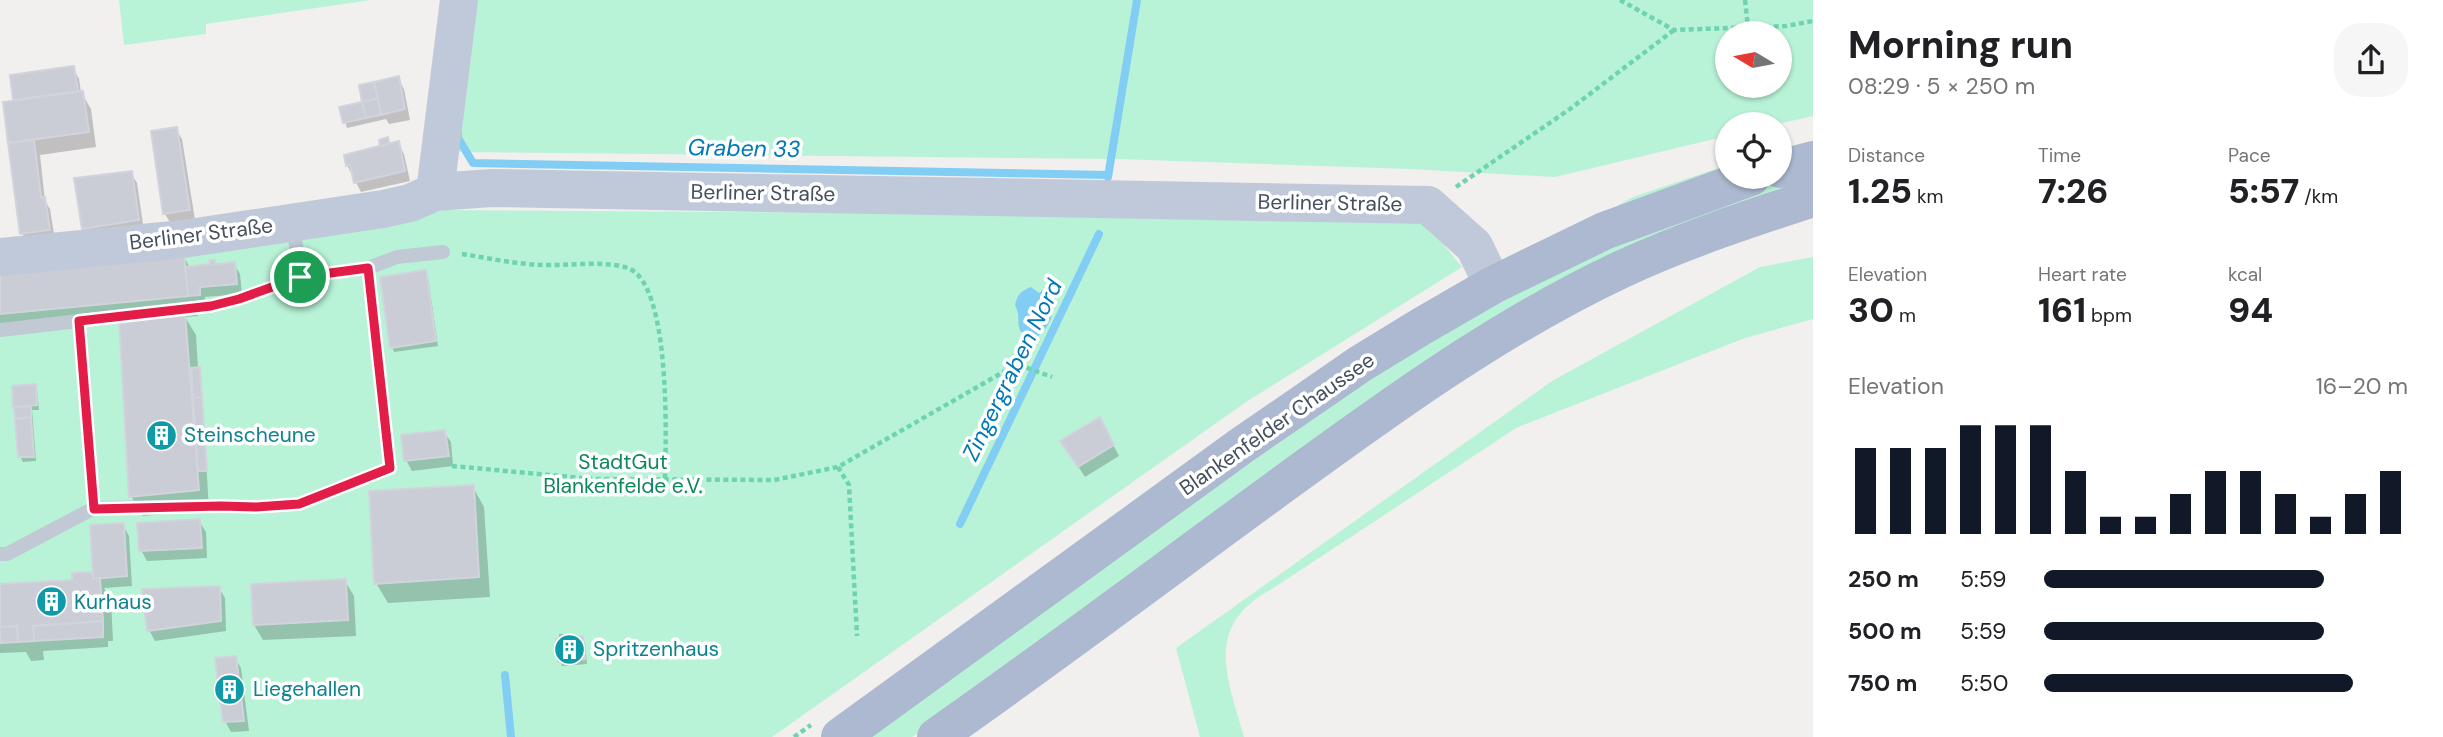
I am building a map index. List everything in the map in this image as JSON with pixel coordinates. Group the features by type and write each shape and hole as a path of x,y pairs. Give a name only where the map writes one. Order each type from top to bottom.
{"main road":[{"path":"1792,166 1813,160"},
{"name":"Blankenfelder Chaussee","path":"840,737 1241,446 1360,365 1493,285 1604,231 1718,189"},
{"path":"936,737 1356,431 1523,321 1620,270 1717,230 1813,198"}],"street":[{"path":"436,192 459,0"},
{"name":"Berliner Straße","path":"0,257 183,239 383,209 411,203 436,192 492,188 1428,205 1474,246 1493,285"}],"lane":[{"path":"293,222 301,283"},
{"path":"0,330 211,306 368,268 397,257 443,252"},
{"path":"0,554 7,554 94,509 299,504 390,468 368,268"},
{"path":"79,321 94,509"}],"path":[{"path":"1620,0 1674,30 1715,28"},
{"path":"1745,0 1747,21"},
{"path":"1792,25 1813,21"},
{"path":"1428,205 1570,108 1674,30"},
{"path":"443,252 539,265 604,265 629,268 642,280 654,312 665,373 665,478"},
{"path":"452,466 593,480 774,480 838,467 1012,368 1022,366 1052,377"},
{"path":"838,467 849,485 857,636"}],"green space":[{"path":"119,0 371,0 206,24 206,34 124,45"},
{"path":"473,0 1813,0 1813,116 1792,121 1792,112 1715,112 1715,139 1555,177 1117,159 454,152"},
{"path":"1715,169 1715,176 1569,233 1633,197"},
{"path":"1813,173 1813,184 1726,211 912,737 860,737 1417,346 1610,244 1753,189 1792,189 1792,179"},
{"name":"StadtGut Blankenfelde e.V.","path":"443,210 1421,217 1462,267 1246,402 772,737 0,737 0,264"},
{"path":"1813,257 1813,319 1745,338 1516,428 1250,604 1236,619 1228,636 1226,654 1227,674 1244,737 1200,737 1176,648 1552,381 1760,267"}],"water":[{"path":"1031,287 1039,293 1045,288 1056,297 1048,324 1038,336 1021,332 1015,305 1020,294"}],"building":[{"path":"74,66 78,91 13,100 10,75"},
{"path":"399,76 405,109 381,115 374,82"},
{"path":"374,82 378,98 362,102 359,85"},
{"path":"83,91 89,132 8,143 3,102"},
{"path":"378,98 381,115 366,118 362,102"},
{"path":"362,102 366,118 343,123 339,107"},
{"path":"177,127 190,210 163,214 151,131"},
{"path":"388,137 389,144 380,146 379,140"},
{"path":"34,140 41,197 45,197 50,230 20,234 8,143"},
{"path":"399,141 405,171 354,183 350,165 346,166 344,155"},
{"path":"132,171 139,220 82,229 74,178"},
{"path":"184,253 188,296 0,314 0,269"},
{"path":"209,260 215,260 216,264 235,262 237,284 200,287 200,295 188,296 185,267 210,264"},
{"path":"426,270 436,341 390,348 380,277"},
{"name":"Steinscheune","path":"185,313 199,490 129,497 119,318"},
{"path":"200,367 202,397 193,398 191,368"},
{"path":"36,384 37,405 13,407 12,386"},
{"path":"202,397 207,471 198,471 193,398"},
{"path":"31,406 31,417 15,419 14,407"},
{"path":"31,417 34,457 18,457 15,419"},
{"path":"1100,417 1114,445 1078,467 1060,441"},
{"path":"445,430 449,456 404,461 401,435"},
{"path":"474,485 479,577 374,584 369,491"},
{"path":"200,519 202,548 139,551 137,523"},
{"path":"124,523 127,576 93,579 90,525"},
{"name":"Kurhaus","path":"93,572 93,579 100,578 103,621 33,626 34,641 18,642 17,626 0,627 0,584 72,580 72,573"},
{"path":"346,579 348,620 253,625 251,584"},
{"path":"220,586 221,621 147,631 142,589"},
{"path":"103,621 103,637 34,641 33,626"},
{"path":"17,626 18,642 0,643 0,627"},
{"name":"Spritzenhaus","path":"583,636 585,659 558,662 556,639"},
{"name":"Liegehallen","path":"236,656 244,721 223,722 215,658"}],"waterway":[{"name":"Zingergraben Nord","path":"1108,177 1137,0"},
{"name":"Graben 33","path":"458,134 473,163 1108,175"},
{"name":"Zingergraben Nord","path":"960,524 1099,234"},
{"path":"505,675 511,737"}],"place":[{"name":"Steinscheune","path":"161,435"},
{"name":"Kurhaus","path":"51,602"},
{"name":"Spritzenhaus","path":"570,649"},
{"name":"Liegehallen","path":"230,689"}],"route":[{"path":"368,268 390,468 299,504 94,509 79,321 211,306 300,277 368,268"}]}
